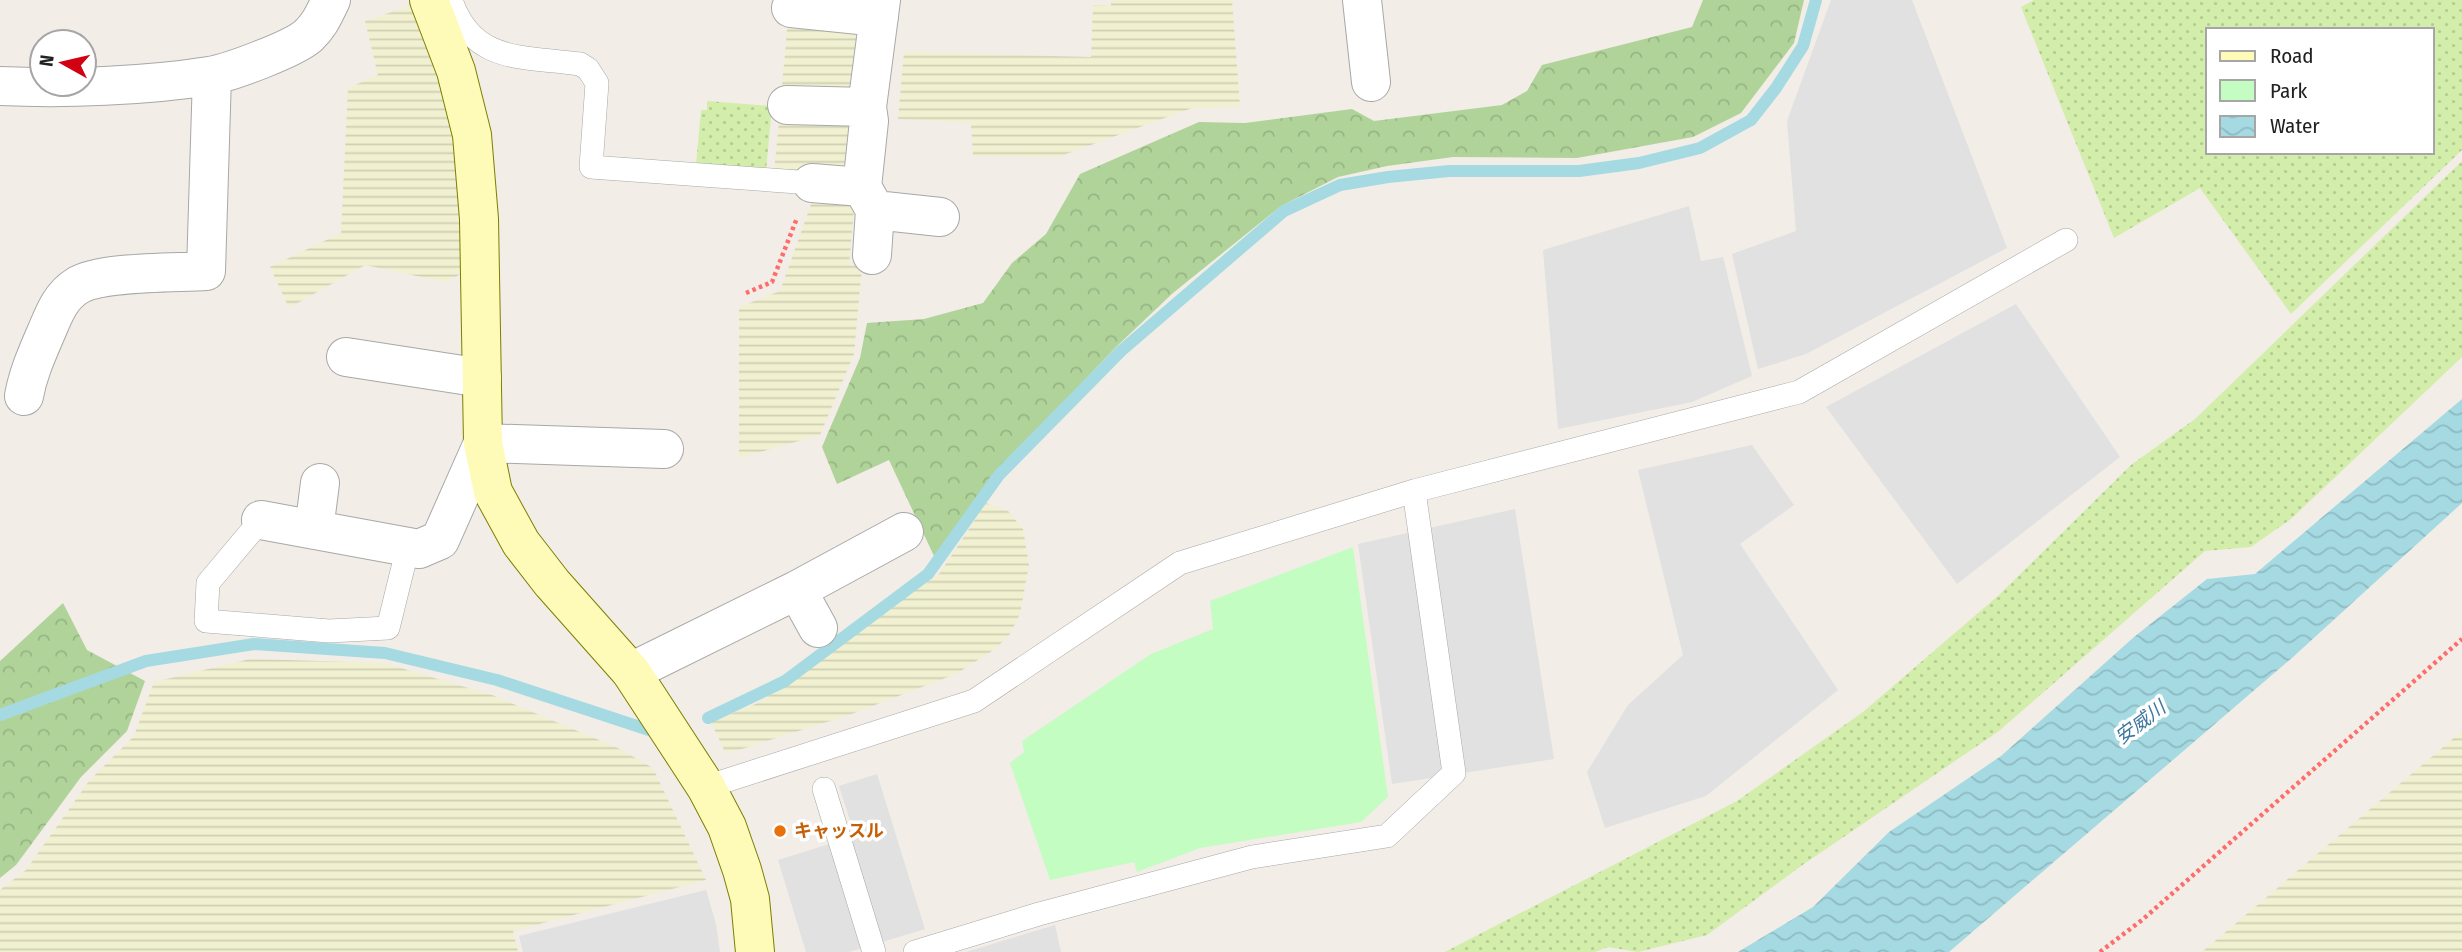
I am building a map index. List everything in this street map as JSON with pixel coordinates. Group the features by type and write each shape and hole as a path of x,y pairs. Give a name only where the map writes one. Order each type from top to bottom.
{"street":[{"path":"1,78 44,88 212,76 286,49 306,37 321,23 331,0"},
{"path":"429,0 456,71 471,135 479,219 483,443 493,492 521,542 552,583 631,672 706,787 727,827 742,870 750,899 755,952"},
{"path":"1362,0 1371,82"},
{"path":"791,8 880,8 867,107 872,255"},
{"path":"24,396 29,368 55,313 62,299 77,286 99,278 206,271 212,76"},
{"path":"787,105 867,107"},
{"path":"812,183 940,217"},
{"path":"346,357 482,377"},
{"path":"483,443 664,449"},
{"path":"261,520 419,550 440,540 483,443"},
{"path":"314,530 320,483"},
{"path":"631,672 797,590 904,532"},
{"path":"797,590 818,628"}],"lane":[{"path":"451,0 467,31 489,51 580,64 593,75 597,83 591,167 812,183"},
{"path":"706,787 974,701 1180,563 1414,491 1799,392 2066,240"},
{"path":"915,952 1039,914 1252,857 1387,836 1454,774 1414,491"},
{"path":"261,520 208,583 206,621 329,631 388,628 408,547"},
{"path":"824,789 874,952"}],"path":[{"path":"746,293 772,282 812,183"},
{"path":"2100,952 2143,920 2462,639"}],"green space":[{"path":"1111,0 1232,0 1240,107 1192,108 1058,157 973,156 971,123 898,119 904,52 1091,57 1093,5 1111,6"},
{"path":"1703,0 1804,0 1794,43 1741,113 1693,137 1577,158 1453,157 1387,166 1338,177 1281,206 1173,293 1116,347 995,474 934,556 889,460 837,484 822,447 860,358 867,323 924,319 983,303 1012,263 1046,234 1080,174 1199,122 1245,123 1352,109 1374,121 1502,105 1527,91 1542,65 1692,27"},
{"path":"2034,0 2462,0 2462,150 2291,314 2200,188 2114,238 2021,7"},
{"path":"421,2 459,138 463,273 445,282 365,265 289,308 270,267 341,233 348,88 378,75 365,21"},
{"path":"788,21 864,28 856,90 781,96"},
{"path":"707,101 772,106 766,171 696,165 701,110 707,110"},
{"path":"780,112 854,122 851,176 774,171"},
{"path":"2462,161 2462,357 2291,519 2251,547 2205,551 1999,731 1801,866 1707,935 1638,952 1608,947 1595,952 1445,952 1737,801 1863,712 1999,595 2131,465 2195,419"},
{"path":"814,196 855,198 849,265 862,266 854,354 820,435 739,458 739,307 780,291"},
{"path":"986,503 1008,511 1023,529 1029,565 1020,614 1010,634 995,649 956,674 849,715 726,754 711,722 758,703 940,573"},
{"path":"1353,547 1388,797 1361,822 1200,848 1137,872 1134,862 1050,880 1010,763 1024,752 1022,741 1151,654 1213,629 1210,601"},
{"path":"63,603 87,650 145,681 127,731 81,777 16,865 0,878 0,661"},
{"path":"250,659 384,663 492,695 618,748 653,768 706,880 513,931 518,952 0,952 0,890 26,870 89,781 134,736 154,682"},
{"path":"2462,731 2462,952 2202,952"}],"shaded area":[{"path":"1831,0 1912,0 2007,248 1806,354 1758,369 1732,254 1796,231 1787,121"},
{"path":"1689,206 1701,261 1723,257 1752,376 1692,402 1558,429 1543,250"},
{"path":"2016,304 2120,457 1957,584 1826,407"},
{"path":"1752,445 1794,505 1740,544 1838,690 1706,796 1605,828 1587,772 1628,705 1683,655 1638,470"},
{"path":"1515,509 1554,759 1392,784 1358,544"},
{"path":"877,774 925,929 849,952 806,952 778,860 855,836 839,786"},
{"path":"706,890 716,924 720,952 523,952 519,936"},
{"path":"1055,925 1061,952 966,952"}],"water":[{"name":"安威川","path":"2462,399 2462,503 2293,657 1949,952 1738,952 1813,907 1889,832 2001,756 2134,637 2207,579 2255,574"}],"waterway":[{"path":"708,718 785,681 928,574 999,475 1121,351 1284,211 1340,185 1388,177 1449,171 1579,171 1639,163 1700,148 1751,120 1803,46 1816,0"},
{"path":"0,715 146,661 254,644 385,653 497,680 652,731"}],"place":[{"name":"キャッスル","path":"780,831"}]}
